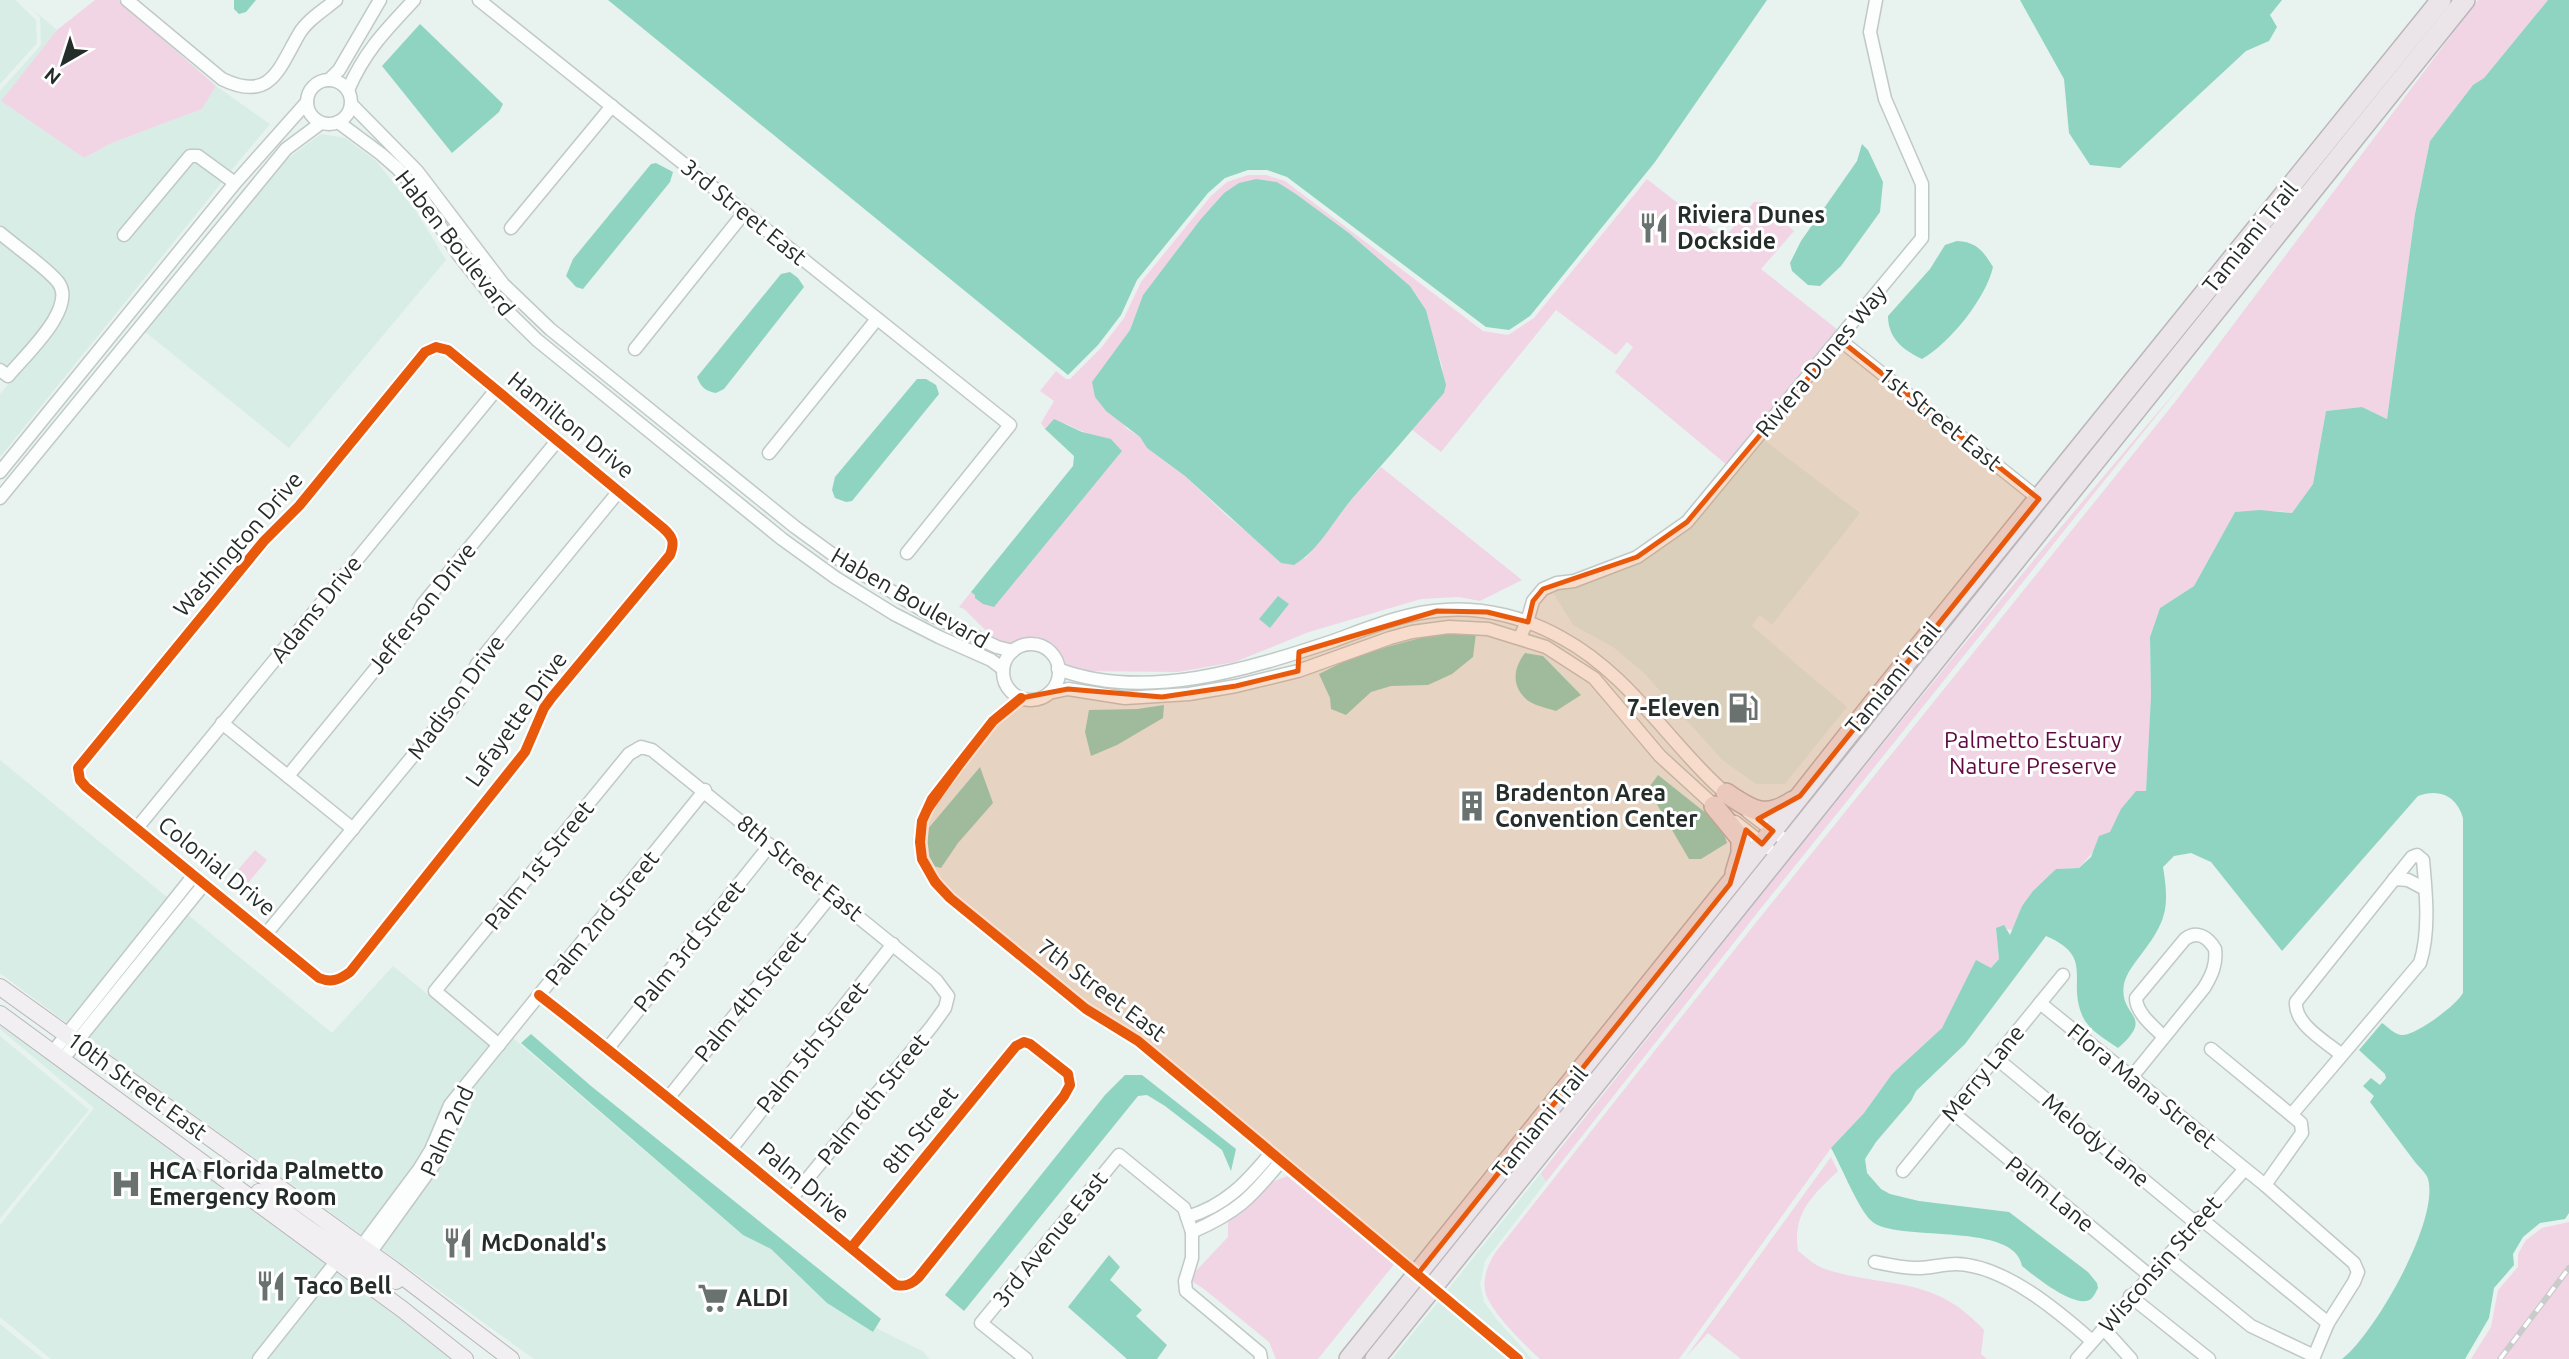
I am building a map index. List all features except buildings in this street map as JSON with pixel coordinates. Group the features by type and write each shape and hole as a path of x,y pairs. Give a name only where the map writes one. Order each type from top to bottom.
{"highway":[{"name":"Tamiami Trail","path":"1349,1359 1871,706 2441,0"},
{"name":"Tamiami Trail","path":"1375,1359 2465,0"},
{"path":"1720,799 1769,813 1800,796"},
{"path":"1720,799 1741,839 1740,862 1730,884"}],"main road":[{"name":"10th Street East","path":"0,987 439,1303 511,1359"},
{"name":"10th Street East","path":"0,1014 465,1359"},
{"path":"178,1146 235,1176 334,1245 349,1252 365,1250"},
{"path":"336,1262 348,1261 365,1266 439,1303"}],"street":[{"path":"127,0 222,79 248,86 272,81 289,56 300,32 336,0"},
{"path":"0,472 235,183 307,102 315,85 329,80 339,70 380,0"},
{"path":"307,102 310,113 321,123 338,122 346,117 351,104 348,90 360,63 377,39 414,0"},
{"name":"3rd Street East","path":"479,0 1010,425 907,553"},
{"name":"Riviera Dunes Way","path":"1527,622 1532,601 1543,589 1557,583 1574,581 1637,557 1687,522 1922,238 1922,184 1885,99 1870,32 1876,0"},
{"path":"329,80 336,81 348,90"},
{"name":"Haben Boulevard","path":"351,104 417,171 488,266 525,306 678,433 843,562 929,614 997,647 1013,651"},
{"path":"511,228 612,106"},
{"name":"Haben Boulevard","path":"338,122 381,154 417,190 457,254 516,321 668,447 782,539 854,590 939,638 991,660 1003,669"},
{"path":"0,498 286,149 321,123"},
{"path":"124,235 190,156 198,156 235,183"},
{"path":"635,349 744,213"},
{"path":"0,233 60,283 64,300 59,315 3,377"},
{"path":"2240,249 2256,262"},
{"path":"151,286 164,296"},
{"path":"769,453 877,319"},
{"name":"1st Street East","path":"1840,340 2039,499"},
{"name":"Hamilton Drive","path":"436,347 448,351 619,491 671,535 674,543"},
{"name":"Washington Drive","path":"78,774 81,763 264,541 299,506 425,352 436,347"},
{"name":"Adams Drive","path":"137,828 496,390"},
{"path":"668,447 678,433"},
{"name":"Jefferson Drive","path":"288,776 413,623 423,604 557,441"},
{"name":"Madison Drive","path":"266,934 459,700 477,664 619,491"},
{"name":"Lafayette Drive","path":"335,981 350,972 525,752 544,708 670,555 674,543"},
{"path":"1058,669 1082,678 1115,681 1164,680 1229,670 1299,652 1394,619 1437,611 1487,612 1527,622 1565,639 1603,666 1682,752 1720,799"},
{"path":"1520,637 1527,622"},
{"path":"1049,693 1055,686 1058,669 1056,661 1045,648 1028,644 1013,651 1003,669 1007,687 1021,698 1036,699 1068,689 1125,698 1162,697 1228,688 1298,671 1390,638 1425,629 1474,627 1520,637 1546,647 1594,678 1660,756 1784,850"},
{"path":"1298,671 1299,652"},
{"name":"7th Street East","path":"993,721 1007,687"},
{"name":"7th Street East","path":"1021,698 993,721 932,799 922,821 920,842 922,859 935,882 950,898 1086,1009 1138,1041 1518,1359"},
{"path":"222,723 353,829"},
{"name":"Palm 1st Street","path":"499,1045 435,991 629,754 641,747 647,747"},
{"name":"8th Street East","path":"647,747 705,790 893,944 936,980 948,996"},
{"name":"Colonial Drive","path":"78,774 86,787 319,978 335,981"},
{"name":"Palm 2nd Street","path":"499,1045 705,790"},
{"name":"Palm 3rd Street","path":"608,1048 770,845"},
{"path":"2292,1114 2420,963 2425,947 2424,889 2423,860 2417,855 2412,857 2296,1002 2300,1019 2342,1055"},
{"path":"71,1039 194,875"},
{"path":"2394,879 2408,880 2424,889"},
{"path":"57,1056 205,884"},
{"name":"Palm 4th Street","path":"669,1097 832,894"},
{"path":"2131,1078 2204,988 2214,968 2215,949 2203,936 2194,934 2185,939 2136,998 2136,1005 2164,1037"},
{"name":"Palm 5th Street","path":"731,1149 893,944"},
{"name":"Merry Lane","path":"1903,1171 2063,975"},
{"name":"Palm Drive","path":"540,995 669,1097 896,1285 913,1283 1070,1085"},
{"name":"Palm 6th Street","path":"791,1199 932,1026 945,1008 948,996"},
{"name":"Flora Mana Street","path":"2040,1003 2265,1185 2339,1248 2357,1267 2354,1282 2328,1323"},
{"name":"8th Street","path":"851,1248 1016,1046 1024,1042 1030,1044 1068,1074 1070,1085"},
{"name":"Palm 2nd","path":"365,1250 438,1160 473,1075 499,1045"},
{"path":"2211,1049 2301,1123 2302,1133 2265,1185"},
{"name":"Melody Lane","path":"1996,1058 2328,1323"},
{"name":"Palm Lane","path":"1952,1112 2149,1275"},
{"name":"3rd Avenue East","path":"1022,1358 981,1323 1119,1155 1184,1208 1187,1217"},
{"path":"1192,1232 1248,1191 1276,1157"},
{"name":"Wisconsin Street","path":"2077,1359 2244,1170"},
{"path":"1217,1213 1187,1217 1192,1232 1192,1258 1185,1281 1186,1291 1260,1356"},
{"path":"2166,1256 2251,1326 2313,1358 2328,1323"},
{"path":"259,1359 336,1262"},
{"path":"1874,1262 1920,1268 1956,1264 2002,1276 2039,1300 2092,1341"},
{"path":"2130,1296 2209,1359"},
{"path":"2103,1328 2131,1359"}],"highlighted area":[{"path":"1840,340 2039,499 1800,796 1758,819 1773,831 1762,844 1746,830 1730,884 1417,1275 1138,1041 1086,1009 950,898 922,859 922,821 993,721 1021,698 1068,689 1162,697 1236,686 1298,671 1299,652 1437,611 1487,612 1528,622 1533,601 1543,589 1637,557 1687,522"}],"shaded area":[{"path":"0,0 15,0 36,20 37,43 0,84"},
{"path":"234,0 256,0 246,12 239,14 234,9"},
{"path":"608,0 1767,0 1655,162 1530,316 1509,330 1486,327 1287,177 1267,170 1248,170 1225,178 1208,193 1137,280 1121,315 1098,345 1068,375"},
{"path":"2020,0 2282,0 2270,15 2277,27 2269,41 2246,51 2120,168 2090,165 2069,133 2064,79"},
{"path":"2548,0 2569,0 2569,1213 2565,1219 2540,1223 2523,1237 2513,1254 2514,1265 2494,1288 2489,1318 2465,1359 2342,1359 2371,1327 2402,1275 2424,1221 2429,1198 2426,1175 2370,1102 2374,1096 2363,1086 2371,1078 2380,1085 2386,1078 2385,1074 2359,1050 2382,1023 2396,1033 2407,1034 2435,1019 2463,993 2463,818 2452,799 2433,793 2418,796 2282,951 2211,862 2191,853 2174,856 2163,867 2166,905 2161,924 2125,980 2124,995 2135,1028 2118,1048 2088,1025 2078,1002 2075,961 2061,944 2046,936 1965,1044 1916,1091 1911,1101 1876,1142 1865,1159 1867,1173 1881,1189 1919,1201 2009,1212 2088,1272 2098,1288 2092,1298 2077,1300 2056,1291 2022,1266 2015,1252 2000,1243 1957,1235 1909,1232 1874,1223 1857,1200 1831,1148 1864,1113 1892,1074 1942,1028 1976,960 1991,968 1999,959 1996,928 2004,925 2010,935 2022,906 2033,891 2056,869 2079,868 2091,857 2099,836 2110,832 2121,809 2136,791 2146,791 2151,696 2150,637 2160,608 2194,586 2235,512 2260,510 2292,513 2313,484 2326,411 2362,407 2387,419 2415,214 2430,141 2473,85 2484,78"},
{"path":"31,8 57,30 1,101 84,158 112,143 202,109 216,86 270,124 230,172 201,151 186,152 116,236 124,243 192,162 223,181 0,457 0,394 63,318 69,302 63,279 0,225 0,91 41,45 40,17"},
{"path":"420,24 503,104 499,112 452,153 382,66"},
{"path":"321,134 345,138 376,161 416,211 446,260 289,448 144,331 279,165"},
{"path":"1862,144 1868,150 1883,182 1880,212 1841,266 1820,286 1808,285 1792,271 1790,263 1801,241 1857,161"},
{"path":"656,163 673,172 670,182 583,289 576,287 566,276 573,259 651,164"},
{"path":"1256,179 1277,182 1296,194 1349,233 1410,286 1426,310 1446,385 1444,393 1351,500 1318,544 1294,565 1281,563 1185,476 1147,448 1140,437 1106,411 1095,397 1092,382 1130,330 1143,295 1200,220 1224,193 1239,183"},
{"path":"0,241 55,287 58,301 54,312 8,368 0,362"},
{"path":"1957,241 1979,248 1993,267 1983,292 1965,319 1944,342 1922,359 1909,352 1894,337 1888,316 1930,269 1945,245"},
{"path":"790,272 804,287 724,389 716,393 704,388 697,377 781,274"},
{"path":"917,379 926,379 936,385 939,394 852,501 835,498 832,490 835,477"},
{"path":"1054,419 1082,432 1111,439 1122,451 994,607 983,604 971,592 1073,466 1074,456 1045,429"},
{"path":"1763,439 1860,513 1772,625 1760,615 1752,626 1847,707 1785,784 1756,784 1722,760 1644,673 1613,647 1573,625 1552,591 1638,562"},
{"path":"1278,596 1289,604 1270,628 1259,619"},
{"path":"1439,633 1476,633 1473,657 1452,674 1428,685 1391,686 1371,692 1346,715 1331,709 1330,698 1319,674 1357,655"},
{"path":"1525,653 1543,656 1581,695 1556,711 1528,700 1521,693 1516,681 1516,670"},
{"path":"1164,705 1163,718 1117,745 1091,756 1085,732 1089,710 1137,709"},
{"path":"0,760 168,898 68,1024 0,973"},
{"path":"980,767 993,803 958,843 941,868 933,866 928,857 927,830"},
{"path":"1658,775 1721,825 1727,843 1701,859 1689,859 1655,801 1650,786"},
{"path":"187,914 332,1033 393,966 491,1046 470,1068 415,1165 362,1235 87,1038"},
{"path":"0,1026 71,1074 328,1263 252,1359 51,1359 0,1317 0,1225 94,1108 0,1029"},
{"path":"531,1034 591,1086 881,1319 873,1332 827,1303 771,1249 743,1235 521,1043"},
{"path":"0,1036 89,1110 0,1218"},
{"path":"512,1037 743,1235 771,1249 827,1303 873,1332 876,1328 924,1352 929,1359 534,1359 380,1248 442,1163 478,1078"},
{"path":"1125,1075 1142,1075 1236,1149 1231,1171 1222,1150 1165,1106 1147,1095 1138,1096 964,1311 945,1295 1105,1095"},
{"path":"1541,1173 1546,1182 1485,1261 1480,1284 1484,1302 1532,1359 1527,1359 1446,1292"},
{"path":"1109,1255 1120,1267 1110,1280 1142,1310 1136,1316 1167,1345 1157,1359 1127,1359 1068,1307"},
{"path":"337,1270 456,1359 266,1359"},
{"path":"1439,1301 1508,1359 1392,1359"},
{"path":"0,1324 43,1359 0,1359"}],"green space":[{"path":"95,0 118,0 216,86 202,109 112,143 84,158 1,101 57,30"},
{"name":"Palmetto Estuary Nature Preserve","path":"2478,0 2548,0 2484,78 2473,85 2430,141 2415,214 2387,419 2362,407 2326,411 2313,484 2292,513 2235,512 2194,586 2160,608 2150,637 2151,699 2146,791 2079,868 2056,869 2022,906 2014,930 1996,928 1999,959 1942,1028 1892,1074 1864,1113 1831,1148 1679,1359 1540,1359 1508,1327 1488,1298 1485,1275 1495,1253 1758,920 2175,402"},
{"path":"1248,175 1266,175 1285,181 1483,331 1508,335 1534,318 1647,179 1726,241 1727,235 1754,202 1762,202 1794,231 1761,269 1838,330 1727,465 1615,372 1633,347 1627,342 1616,355 1556,310 1441,452 1411,429 1444,393 1442,365 1426,310 1410,286 1349,233 1296,194 1277,182 1256,179 1224,193 1200,220 1143,295 1130,330 1093,382 1126,428 1140,437 1147,448 1185,476 1281,563 1306,558 1381,467 1522,580 1480,601 1459,597 1421,599 1309,632 1235,662 1178,672 1080,671 1063,664 1053,648 1043,641 1024,639 1011,644 1003,643 959,607 971,592 975,595 1075,507 1122,451 1111,439 1093,436 1066,424 1048,425 1045,429 1041,423 1054,401 1040,391 1056,371 1070,379 1101,348 1124,318 1141,282 1211,196 1227,182"},
{"path":"2182,384 1754,917 1546,1182 1541,1173 1699,974 1938,676"},
{"path":"255,850 267,860 248,883 236,872"},
{"path":"1831,1157 1838,1171 1820,1188 1801,1215 1798,1251 1825,1269 1909,1286 1946,1300 1965,1312 1984,1330 1981,1354 1987,1359 1741,1359 1708,1333 1686,1357"},
{"path":"1287,1176 1395,1263 1318,1359 1276,1359 1269,1342 1190,1280 1228,1237 1228,1222 1272,1182"},
{"path":"2569,1222 2569,1359 2471,1359 2491,1327 2498,1290 2518,1267 2518,1254 2526,1240 2542,1228"}],"railway":[{"path":"2500,1359 2569,1268"}],"cycle path":[{"path":"436,347 448,350 663,528 673,543 670,555 544,708 525,752 350,972 339,979 327,980 319,978 86,787 80,780 78,768 264,541 299,506 425,352 436,347"},
{"path":"1021,698 993,721 932,799 922,821 920,842 922,859 935,882 950,898 1086,1009 1138,1041 1518,1359"},
{"path":"539,995 674,1102 896,1285 899,1286 908,1285 918,1278 1064,1096 1070,1085 1068,1074 1030,1044 1024,1042 1016,1046 851,1248"}],"place":[{"name":"Riviera Dunes Dockside","path":"1654,228"},
{"name":"7-Eleven","path":"1743,708"},
{"name":"Bradenton Area Convention Center","path":"1472,806"},
{"name":"HCA Florida Palmetto Emergency Room","path":"126,1184"},
{"name":"McDonald's","path":"458,1243"},
{"name":"Taco Bell","path":"271,1286"},
{"name":"ALDI","path":"713,1298"}]}
